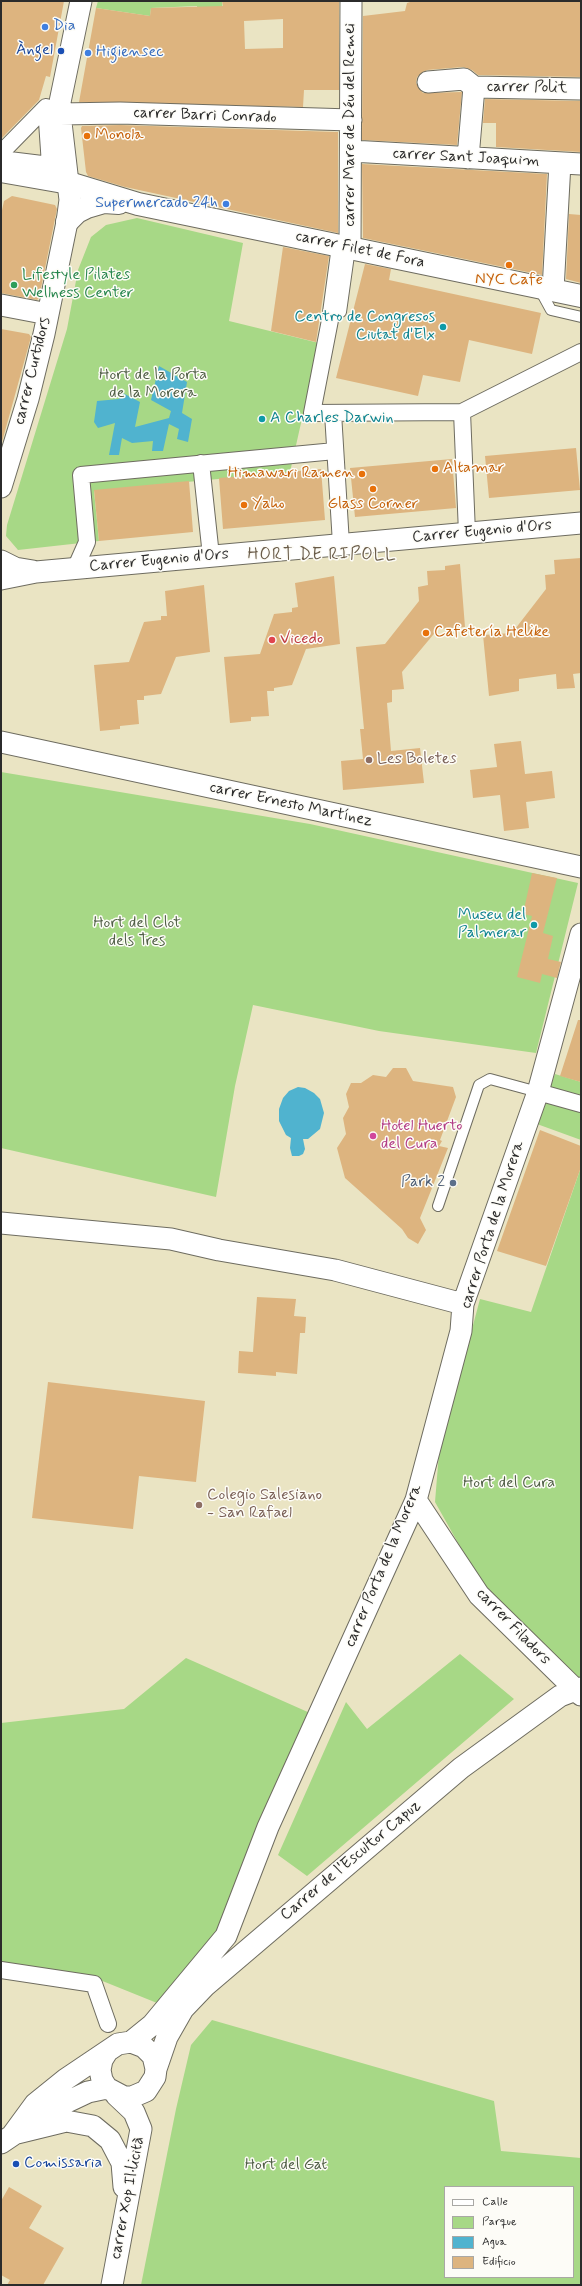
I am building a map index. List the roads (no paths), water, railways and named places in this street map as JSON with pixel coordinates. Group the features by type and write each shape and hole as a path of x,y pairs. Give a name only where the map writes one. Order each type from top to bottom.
{"street":[{"name":"carrer Curtidors","path":"1,487 4,469 28,399 48,314 67,222 70,200 60,114 60,102 81,1"},
{"name":"carrer Mare de Déu del Remei","path":"345,247 351,151 351,1"},
{"name":"carrer Polit","path":"428,82 464,79 474,87 581,89"},
{"path":"468,158 474,87"},
{"path":"1,153 46,107 50,165 1,160"},
{"name":"carrer Barri Conrado","path":"60,114 120,113 351,120"},
{"name":"carrer Sant Joaquim","path":"351,151 581,164"},
{"path":"546,289 560,163"},
{"name":"carrer Filet de Fora","path":"1,171 69,183 138,204 581,296"},
{"name":"carrer Filet de Fora","path":"67,222 77,212 104,202 138,204"},
{"path":"345,247 312,414 462,412 581,352"},
{"path":"1,305 48,314"},
{"path":"462,412 467,533"},
{"path":"333,413 342,544"},
{"path":"75,569 87,542 81,475 335,450"},
{"path":"201,463 211,556"},
{"name":"Carrer Eugenio d'Ors","path":"1,579 36,572 581,522"},
{"path":"1,561 15,568 36,572"},
{"name":"carrer Ernesto Martínez","path":"1,742 581,867"},
{"name":"carrer Porta de la Morera","path":"131,2042 152,2025 226,1936 268,1827 416,1500 461,1331 463,1304 574,990 581,934"},
{"path":"538,1092 581,1104"},
{"path":"1,1223 171,1239 219,1250 335,1270 463,1304"},
{"name":"carrer Filadors","path":"416,1500 479,1595 579,1691"},
{"name":"Carrer de l'Escultor Capuz","path":"156,2069 167,2037 183,2009 205,1986 461,1768 560,1696 579,1691"},
{"path":"1,1970 94,1984 108,2024"},
{"path":"131,2042 144,2047 153,2056 156,2069 155,2077 146,2091 132,2097 112,2091 88,2092 50,2110 7,2139 35,2104 66,2079 118,2044 131,2042"},
{"path":"107,2052 102,2060 100,2070 102,2080 112,2091"},
{"name":"carrer Xop Il·licità","path":"112,2091 134,2112 141,2129 112,2285"},
{"path":"7,2139 66,2121 93,2126 110,2140 122,2163 126,2205"}],"lane":[{"path":"341,312 345,247"},
{"path":"546,289 551,310 581,317"},
{"path":"438,1206 479,1086 490,1079 538,1092"}],"water":[{"path":"159,366 187,382 182,413 192,419 188,442 177,439 179,429 169,424 163,451 152,451 153,441 132,443 122,438 119,455 109,455 115,423 98,428 94,422 97,401 119,399 121,392 140,402 135,427 169,418 171,411 151,400"},
{"path":"298,1087 305,1088 314,1093 320,1099 324,1113 320,1129 308,1139 303,1139 305,1149 303,1154 299,1156 292,1156 290,1148 291,1138 286,1135 279,1121 279,1109 283,1098 289,1091"}],"place":[{"name":"Dia","path":"45,27"},
{"name":"Àngel","path":"61,51"},
{"name":"Higiensec","path":"88,53"},
{"name":"Monola","path":"87,136"},
{"name":"Supermercado 24h","path":"226,204"},
{"name":"NYC Cafe","path":"509,265"},
{"name":"Lifestyle Pilates Wellness Center","path":"14,285"},
{"name":"Centro de Congresos Ciutat d'Elx","path":"443,327"},
{"name":"A Charles Darwin","path":"262,419"},
{"name":"Altamar","path":"435,469"},
{"name":"Himawari Ramen","path":"362,474"},
{"name":"Glass Corner","path":"373,489"},
{"name":"Yaho","path":"244,505"},
{"name":"Cafetería Helike","path":"426,633"},
{"name":"Vicedo","path":"272,640"},
{"name":"Les Boletes","path":"369,760"},
{"name":"Museu del Palmerar","path":"534,925"},
{"name":"Hotel Huerto del Cura","path":"373,1136"},
{"name":"Park 2","path":"453,1183"},
{"name":"Colegio Salesiano - San Rafael","path":"199,1505"},
{"name":"Comissaria","path":"16,2164"}],"district":[{"name":"HORT DE RIPOLL","path":"322,555"}],"park label":[{"name":"Hort de la Porta de la Morera","path":"153,385"},
{"name":"Hort del Clot dels Tres","path":"137,933"},
{"name":"Hort del Cura","path":"509,1484"},
{"name":"Hort del Gat","path":"286,2166"}]}
